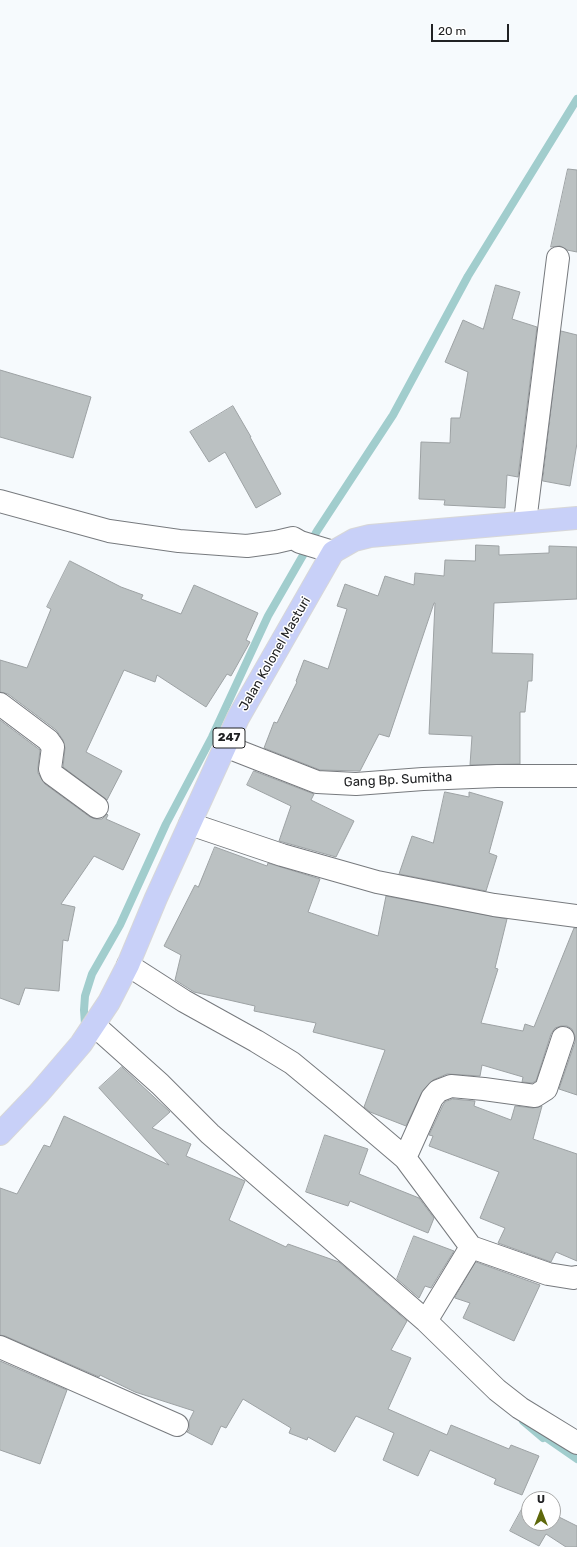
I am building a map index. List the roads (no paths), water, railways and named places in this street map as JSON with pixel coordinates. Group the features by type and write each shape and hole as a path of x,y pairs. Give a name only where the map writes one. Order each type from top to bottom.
{"main road":[{"path":"328,551 354,540 370,536 577,518"},
{"name":"Jalan Kolonel Masturi","path":"0,1134 39,1093 81,1044 109,1002 128,966 156,898 238,718 328,551"}],"street":[{"path":"524,522 558,258"},
{"path":"0,501 109,531 179,541 247,546 293,538 300,542 328,551"},
{"path":"0,704 48,740 53,747 50,769 52,774 97,807"},
{"name":"Gang Bp. Sumitha","path":"225,746 317,782 356,784 497,776 577,776"},
{"path":"190,824 282,855 376,882 494,905 577,916"},
{"path":"128,966 184,1001 292,1063 405,1158 471,1247 548,1274 573,1278 577,1277"},
{"path":"94,1025 160,1084 210,1134 426,1321 497,1390 520,1408 577,1443"},
{"path":"405,1158 432,1098 438,1091 451,1086 535,1096 546,1090 563,1038"},
{"path":"426,1321 471,1247"},
{"path":"0,1347 177,1425"}],"waterway":[{"path":"85,1024 85,996 92,974 120,925 166,824 212,737 268,616 317,531 393,415 468,276 577,99"},
{"path":"523,1421 543,1438 538,1432 577,1459"}]}
